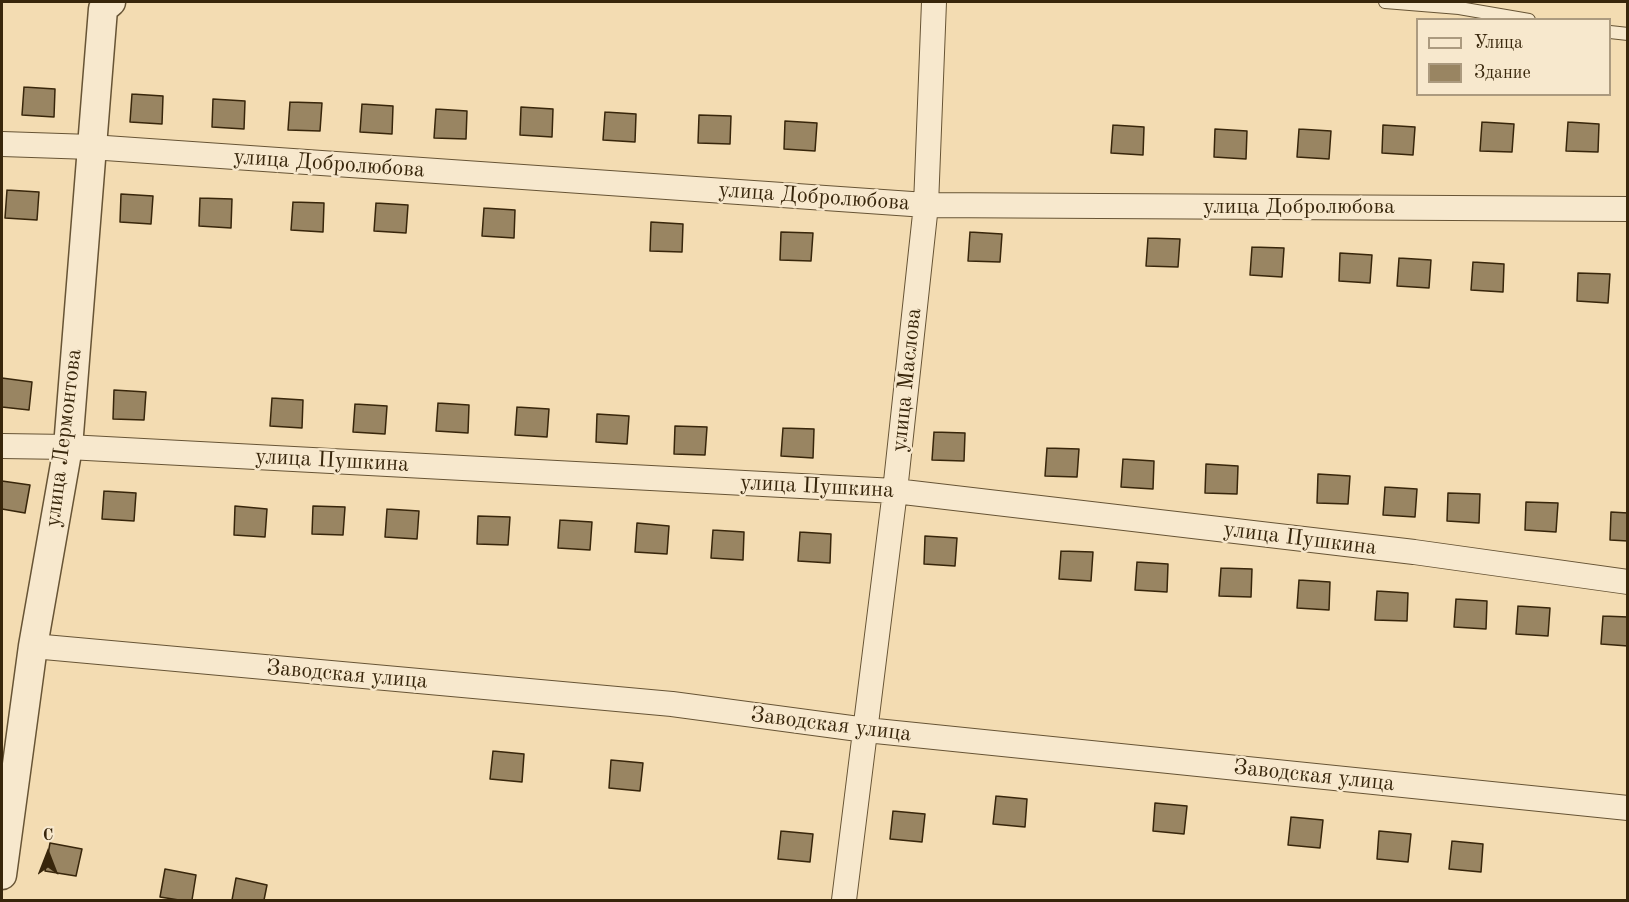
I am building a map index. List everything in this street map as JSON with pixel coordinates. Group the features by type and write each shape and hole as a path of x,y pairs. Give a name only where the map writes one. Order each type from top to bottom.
{"street":[{"name":"улица Маслова","path":"844,900 895,491 926,205 934,2"},
{"name":"улица Лермонтова","path":"2,875 33,646 68,447 91,147 105,4"},
{"name":"улица Добролюбова","path":"2,144 91,147 926,205 1628,209"},
{"name":"улица Пушкина","path":"2,446 68,447 895,491 1402,551 1628,582"},
{"name":"Заводская улица","path":"33,646 672,704 866,730 1628,808"}],"lane":[{"path":"1385,2 1459,5 1520,18"},
{"path":"1611,32 1628,34"}],"building":[{"path":"24,87 55,89 54,117 22,115"},
{"path":"132,94 163,96 162,124 130,122"},
{"path":"213,99 245,101 244,129 212,127"},
{"path":"290,102 322,103 320,131 288,130"},
{"path":"362,104 393,106 392,134 360,132"},
{"path":"521,107 553,109 552,137 520,135"},
{"path":"436,109 467,111 466,139 434,138"},
{"path":"605,112 636,114 635,142 603,140"},
{"path":"699,115 731,116 730,144 698,143"},
{"path":"785,121 817,123 815,151 784,149"},
{"path":"1482,122 1514,124 1512,152 1480,151"},
{"path":"1568,122 1599,124 1598,152 1566,151"},
{"path":"1113,125 1144,127 1143,155 1111,153"},
{"path":"1383,125 1415,127 1413,155 1382,153"},
{"path":"1215,129 1247,131 1246,159 1214,157"},
{"path":"1299,129 1331,131 1329,159 1297,157"},
{"path":"7,190 39,192 37,220 5,218"},
{"path":"121,194 153,196 151,224 120,222"},
{"path":"200,198 232,199 231,228 199,226"},
{"path":"293,202 324,203 323,232 291,230"},
{"path":"376,203 408,205 406,233 374,231"},
{"path":"484,208 515,210 514,238 482,236"},
{"path":"651,222 683,224 682,252 650,251"},
{"path":"781,232 813,233 811,261 780,260"},
{"path":"970,232 1002,234 1000,262 968,261"},
{"path":"1148,238 1180,239 1178,267 1146,266"},
{"path":"1252,247 1284,248 1282,277 1250,275"},
{"path":"1340,253 1372,255 1370,283 1339,281"},
{"path":"1399,258 1431,260 1429,288 1397,286"},
{"path":"1473,262 1504,264 1503,292 1471,290"},
{"path":"1578,273 1610,274 1608,303 1577,301"},
{"path":"2,378 32,382 29,410 2,407"},
{"path":"114,390 146,392 144,420 113,419"},
{"path":"272,398 303,400 302,428 270,426"},
{"path":"438,403 469,405 468,433 436,431"},
{"path":"355,404 387,406 385,434 353,432"},
{"path":"517,407 549,409 547,437 515,435"},
{"path":"597,414 629,416 627,444 596,442"},
{"path":"675,426 707,427 705,455 674,454"},
{"path":"783,428 814,429 813,458 781,456"},
{"path":"934,432 965,433 964,461 932,460"},
{"path":"1047,448 1079,449 1077,477 1045,476"},
{"path":"1123,459 1154,461 1153,489 1121,487"},
{"path":"1206,464 1238,466 1237,494 1205,493"},
{"path":"1318,474 1350,476 1348,504 1317,503"},
{"path":"2,481 30,485 25,513 2,509"},
{"path":"1385,487 1417,489 1415,517 1383,515"},
{"path":"104,491 136,493 134,521 102,519"},
{"path":"1448,493 1480,494 1479,523 1447,521"},
{"path":"1526,502 1558,503 1556,532 1525,530"},
{"path":"235,506 267,509 265,537 234,535"},
{"path":"313,506 345,507 343,535 312,534"},
{"path":"387,509 419,511 417,539 385,537"},
{"path":"1611,512 1628,513 1628,541 1610,540"},
{"path":"478,516 510,517 508,545 477,544"},
{"path":"560,520 592,522 590,550 558,548"},
{"path":"637,523 669,526 667,554 635,552"},
{"path":"713,530 744,532 743,560 711,558"},
{"path":"800,532 831,534 830,563 798,561"},
{"path":"925,536 957,538 955,566 924,564"},
{"path":"1061,551 1093,552 1091,581 1059,579"},
{"path":"1137,562 1168,564 1167,592 1135,590"},
{"path":"1221,568 1252,569 1251,597 1219,596"},
{"path":"1299,580 1330,582 1329,610 1297,608"},
{"path":"1377,591 1408,593 1407,621 1375,620"},
{"path":"1456,599 1487,601 1486,629 1454,627"},
{"path":"1518,606 1550,608 1548,636 1516,634"},
{"path":"1603,616 1628,617 1628,646 1601,644"},
{"path":"493,751 524,754 522,782 490,779"},
{"path":"611,760 643,763 640,791 609,788"},
{"path":"996,796 1027,799 1025,827 993,824"},
{"path":"1155,803 1187,806 1184,834 1153,831"},
{"path":"893,811 925,814 922,842 890,839"},
{"path":"1291,817 1323,820 1320,848 1288,845"},
{"path":"781,831 813,834 810,862 778,859"},
{"path":"1379,831 1411,834 1408,862 1377,859"},
{"path":"1452,841 1483,844 1481,872 1449,869"},
{"path":"50,843 82,849 76,876 45,871"},
{"path":"165,869 196,875 192,900 160,897"},
{"path":"236,878 267,885 264,900 232,900"}]}
